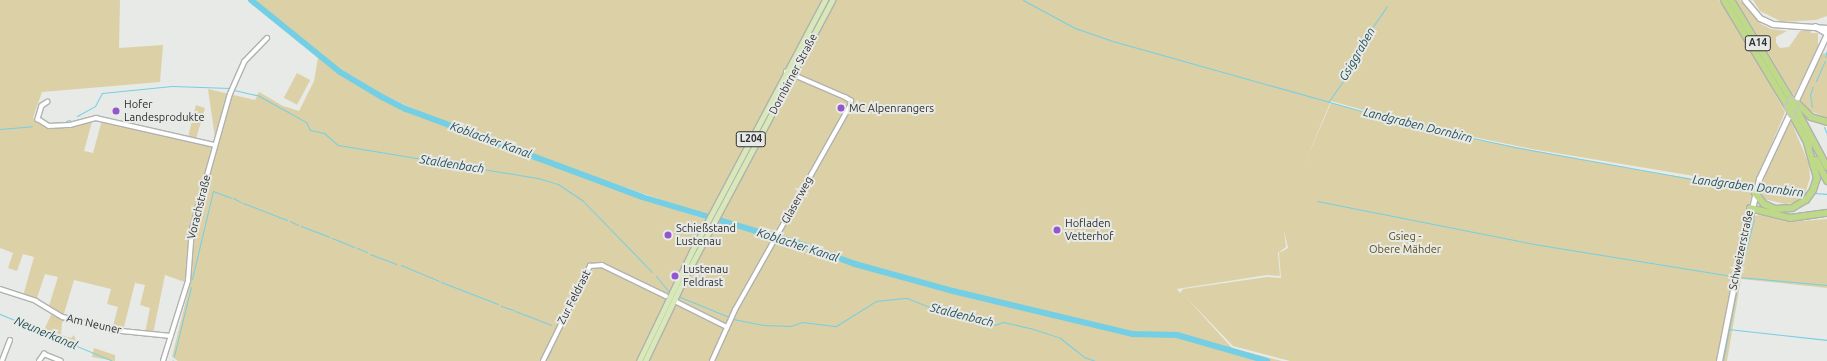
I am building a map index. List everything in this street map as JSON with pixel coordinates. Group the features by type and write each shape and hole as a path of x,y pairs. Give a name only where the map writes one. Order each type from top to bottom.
{"highway":[{"name":"A14","path":"1724,0 1792,114 1827,181"},
{"name":"A14","path":"1731,0 1794,102 1827,167"},
{"path":"1794,102 1811,117 1827,122"},
{"path":"1755,192 1764,204 1781,210 1798,206 1812,193 1816,171 1807,143"},
{"path":"1750,208 1790,218 1827,213"}],"main road":[{"name":"Dornbirner Straße","path":"646,361 711,228 719,207 786,72 825,0"},
{"name":"Dornbirner Straße","path":"639,361 705,226 719,207 832,0"},
{"path":"1745,0 1760,18 1773,24 1827,28"},
{"path":"1815,26 1827,33"},
{"name":"Schweizerstraße","path":"1719,361 1750,208 1757,185 1764,165 1827,33"}],"street":[{"name":"Vorachstraße","path":"163,361 188,281 192,229 237,75 248,58 267,38"},
{"path":"786,72 792,75"},
{"name":"Glaserweg","path":"712,361 726,327 851,102 792,75"},
{"path":"48,102 42,106 38,119 49,126 70,125 96,118 216,145"},
{"name":"Zur Feldrast","path":"543,361 590,266 602,265 666,296"},
{"name":"Am Neuner","path":"0,289 36,301 63,317 112,330 171,336"},
{"path":"677,302 726,327"},
{"path":"2,361 10,340"},
{"path":"39,361 44,354 61,361"}],"green space":[{"name":"Gsieg - Obere Mähder","path":"0,0 120,0 119,48 163,45 160,82 42,92 33,118 37,123 49,126 64,126 93,118 84,151 93,153 102,120 215,145 195,218 191,240 216,145 208,89 255,100 257,96 234,89 257,95 259,92 283,106 299,111 314,81 318,58 385,101 420,116 635,196 716,223 718,220 551,161 420,112 380,93 337,67 255,0 1719,0 1746,41 1785,112 1754,186 1532,149 1420,126 1331,101 1303,167 1331,103 1452,135 1650,172 1753,188 1721,336 1718,361 1290,361 1233,346 1184,295 1232,348 1282,361 178,361 172,357 190,284 165,275 153,334 145,333 150,308 140,305 145,285 135,283 123,331 112,330 118,307 107,304 111,289 74,280 63,317 48,309 58,277 45,274 36,301 23,296 34,257 23,254 17,271 8,268 13,253 0,248","holes":["1284,230 1288,248 1279,253 1281,278 1267,277 1183,289 1180,293 1177,289 1267,275 1280,276 1278,253 1286,247"]},
{"path":"1736,0 1740,0 1761,24 1771,29 1787,31 1776,37 1776,43 1780,48 1789,47 1800,31 1811,30 1811,33 1818,33 1818,46 1794,96"},
{"path":"1753,0 1827,0 1827,16 1816,20 1782,22 1760,11"},
{"path":"1827,53 1827,118 1804,108 1797,102 1820,54"},
{"path":"297,73 310,80 297,105 284,98"},
{"path":"196,105 205,108 196,139 188,137"},
{"path":"1790,119 1809,164 1810,178 1804,197 1797,202 1785,204 1764,199 1761,191 1769,160"},
{"path":"1763,215 1788,222 1827,219 1827,288 1741,279 1727,361 1721,361 1725,334 1748,229 1752,216"},
{"path":"52,313 65,319 62,323 61,335 71,338 74,335 76,341 44,330"},
{"path":"94,348 115,355 115,361 92,357"}],"waterway":[{"name":"Koblacher Kanal","path":"251,0 340,72 382,97 406,109 642,197 803,245 855,264 953,291 1132,334 1177,335 1267,361"},
{"name":"Landgraben Dornbirn","path":"1023,0 1075,28 1109,40 1407,124 1514,147 1726,185 1755,188"},
{"name":"Gsiggraben","path":"1329,101 1352,68 1363,41 1387,6"},
{"path":"1825,57 1827,50"},
{"path":"1816,81 1825,61"},
{"name":"Staldenbach","path":"77,116 95,106 102,93 172,86 230,88"},
{"path":"1812,107 1810,95 1813,86"},
{"name":"Staldenbach","path":"234,90 259,96 306,122 310,130 324,133 338,145 538,178 558,184 583,201 652,272"},
{"name":"Staldenbach","path":"66,121 70,120"},
{"name":"Staldenbach","path":"55,123 62,122"},
{"name":"Staldenbach","path":"0,129 32,126"},
{"path":"1824,127 1827,134"},
{"name":"Landgraben Dornbirn","path":"1758,188 1808,193"},
{"path":"192,279 213,191 231,198"},
{"name":"Landgraben Dornbirn","path":"1814,193 1827,194"},
{"path":"233,198 241,202"},
{"path":"1317,201 1540,245 1732,276"},
{"path":"243,203 287,220"},
{"path":"1740,273 1754,219"},
{"path":"290,221 298,225"},
{"path":"301,226 329,237"},
{"path":"332,238 354,247"},
{"path":"357,248 367,252"},
{"path":"370,254 396,264"},
{"path":"401,265 439,281"},
{"name":"Staldenbach","path":"656,276 668,291"},
{"path":"1739,277 1827,285"},
{"path":"441,282 498,304"},
{"path":"1723,361 1738,282"},
{"path":"174,356 191,287"},
{"name":"Staldenbach","path":"680,297 729,317"},
{"name":"Staldenbach","path":"733,319 763,325 791,326 802,322 836,326 876,301 907,298 941,312 989,319 995,325 1003,322 1030,328 1060,338 1084,357 1095,361"},
{"path":"501,306 513,310"},
{"path":"515,311 551,325"},
{"name":"Neunerkanal","path":"0,314 113,361"},
{"path":"1728,329 1827,340"},
{"path":"547,358 551,350"}],"place":[{"name":"MC Alpenrangers","path":"841,108"},
{"name":"Hofer Landesprodukte","path":"116,111"},
{"name":"Hofladen Vetterhof","path":"1057,230"},
{"name":"Schießstand Lustenau","path":"668,235"},
{"name":"Lustenau Feldrast","path":"675,276"}]}
